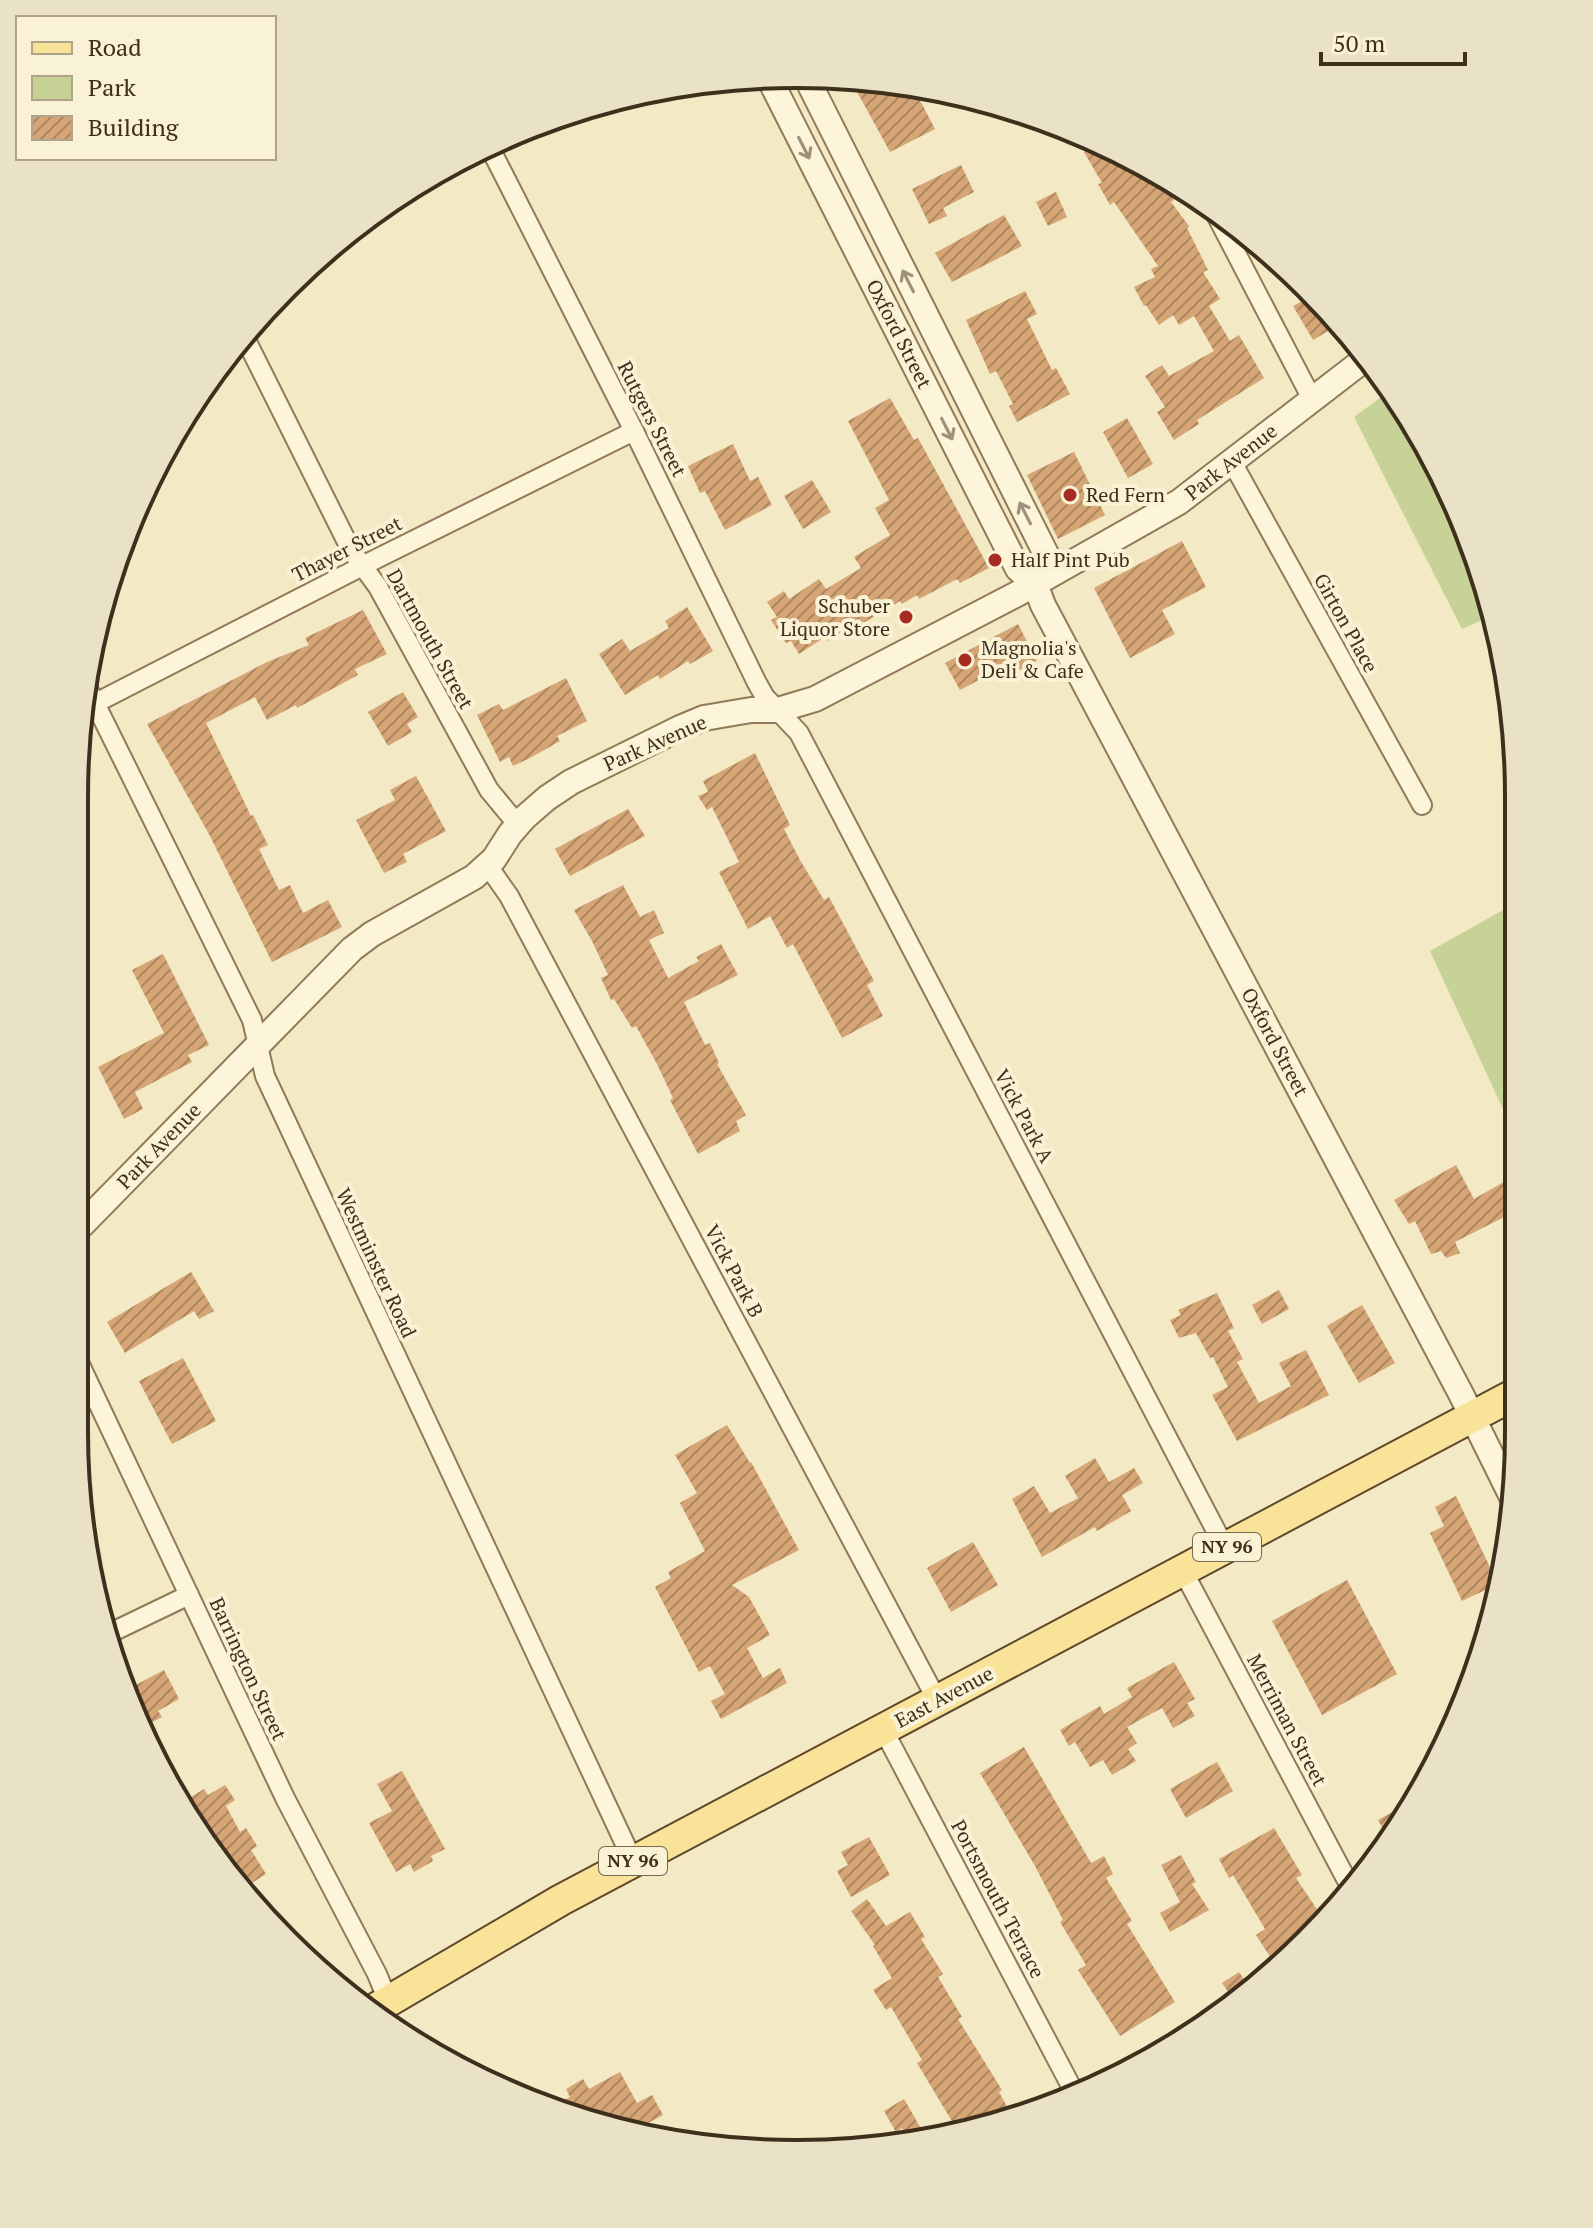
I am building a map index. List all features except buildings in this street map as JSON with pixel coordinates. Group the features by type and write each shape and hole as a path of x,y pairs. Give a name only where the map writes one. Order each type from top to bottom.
{"main road":[{"name":"East Avenue","path":"382,2005 633,1861 1505,1399"}],"street":[{"name":"Oxford Street","path":"775,89 1018,569 1035,584 1043,605 1503,1479"},
{"name":"Oxford Street","path":"812,89 1046,554 1035,584"},
{"name":"Rutgers Street","path":"494,156 634,431 757,683 778,710"},
{"path":"1225,232 1312,399"},
{"name":"Dartmouth Street","path":"249,347 351,550 378,587 489,790 518,825"},
{"name":"Park Avenue","path":"88,1219 362,941 467,882 488,866 518,825 558,790 704,718 778,710 834,691 1166,511 1358,364"},
{"name":"Thayer Street","path":"94,704 362,566 634,431"},
{"name":"Girton Place","path":"1232,462 1422,805"},
{"name":"Vick Park A","path":"778,710 805,745 1225,1548"},
{"name":"Westminster Road","path":"93,715 252,1020 271,1090 633,1861"},
{"name":"Vick Park B","path":"488,866 509,896 937,1700"},
{"name":"Barrington Street","path":"88,1382 285,1798 377,1974 382,2005"},
{"name":"Merriman Street","path":"1183,1571 1346,1879"},
{"path":"117,1630 189,1595"},
{"name":"Portsmouth Terrace","path":"883,1729 1070,2085"}],"green space":[{"path":"1382,397 1386,403 1432,483 1451,525 1483,620 1462,629 1354,417"},
{"path":"1505,909 1505,1113 1430,951"}],"place":[{"name":"Red Fern","path":"1070,495"},
{"name":"Half Pint Pub","path":"995,560"},
{"name":"Schuber Liquor Store","path":"906,617"},
{"name":"Magnolia's Deli & Cafe","path":"965,660"}]}
